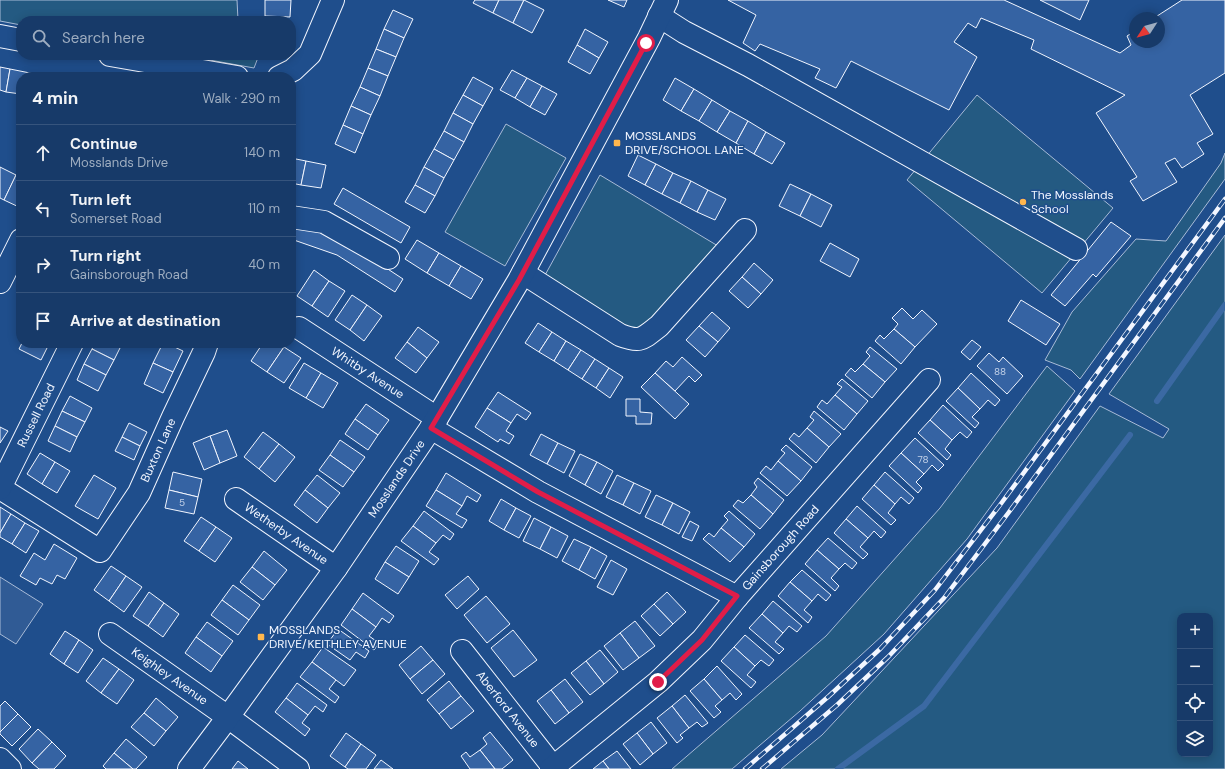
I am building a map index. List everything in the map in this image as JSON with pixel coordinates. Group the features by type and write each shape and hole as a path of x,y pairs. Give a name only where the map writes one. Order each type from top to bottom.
{"street":[{"path":"289,72 310,54 333,0"},
{"path":"663,8 684,32 748,65 1076,249"},
{"name":"Mosslands Drive","path":"188,769 228,717 336,568 434,423 523,273 649,38 663,8"},
{"path":"0,36 16,39"},
{"path":"139,60 208,72"},
{"path":"296,218 324,222 388,258"},
{"path":"523,273 620,335 633,340 644,338 659,326 745,230"},
{"path":"0,282 16,250"},
{"name":"Whitby Avenue","path":"299,328 434,423 538,492 737,596"},
{"name":"Russell Road","path":"0,488 70,348"},
{"name":"Buxton Lane","path":"0,488 100,551 139,493 205,348"},
{"name":"Gainsborough Road","path":"552,768 658,682 702,640 737,596 929,380"},
{"name":"Wetherby Avenue","path":"236,500 336,568"},
{"name":"Keighley Avenue","path":"110,634 228,717"},
{"name":"Aberford Avenue","path":"462,651 552,768"},
{"path":"228,717 298,769"},
{"path":"0,759 10,769"}],"shaded area":[{"path":"0,0 237,0 238,16 16,16 16,24 0,21"},
{"path":"210,60 257,60 254,68"},
{"path":"977,95 1113,208 1042,293 907,180"},
{"path":"506,124 566,158 505,266 445,232"},
{"path":"1225,153 1225,179 1080,379 1071,370 1045,360 1072,312 1136,239 1166,241 1221,163"},
{"path":"600,175 718,246 656,320 637,330 626,328 544,277"},
{"path":"1225,235 1225,769 781,769 822,735 997,548 1100,406 1163,438 1169,429 1109,394"},
{"path":"1047,366 1075,391 967,539 884,634 800,711 732,769 672,769 826,636 940,508"},
{"path":"0,577 43,604 16,644 0,634"}],"building":[{"path":"265,0 291,0 290,16 265,16"},
{"path":"475,0 499,0 493,13 473,3"},
{"path":"499,0 524,0 513,23 493,13"},
{"path":"524,0 544,10 532,33 513,23"},
{"path":"608,0 627,0 624,7"},
{"path":"728,0 1004,0 1120,53 1129,46 1129,48 1165,48 1165,12 1163,12 1182,0 1225,0 1225,73 1190,95 1213,134 1197,143 1204,154 1182,168 1175,158 1165,163 1177,182 1143,201 1130,181 1137,177 1096,113 1125,95 1031,49 1034,40 981,18 976,28 968,23 954,42 977,57 949,110 851,61 836,88 815,78 820,69 760,44 755,51 743,43 756,15"},
{"path":"1040,0 1089,0 1080,20"},
{"path":"393,10 413,19 404,38 384,29"},
{"path":"384,29 404,38 396,57 376,49"},
{"path":"585,29 608,42 599,58 577,45"},
{"path":"577,45 599,58 590,74 568,62"},
{"path":"376,49 396,57 388,76 368,68"},
{"path":"0,67 10,69 6,92 0,90"},
{"path":"368,68 388,76 380,96 360,87"},
{"path":"10,69 25,72 16,72 16,93 6,92"},
{"path":"512,70 527,78 515,98 500,90"},
{"path":"473,77 493,88 483,106 463,95"},
{"path":"527,78 542,86 530,107 515,98"},
{"path":"675,78 694,89 681,111 663,100"},
{"path":"542,86 557,94 545,115 530,107"},
{"path":"360,87 380,96 371,115 351,106"},
{"path":"694,89 712,100 699,121 681,111"},
{"path":"463,95 483,106 473,124 453,113"},
{"path":"712,100 730,111 717,132 699,121"},
{"path":"351,106 371,115 363,134 343,125"},
{"path":"730,111 748,121 736,143 717,132"},
{"path":"453,113 473,124 464,142 444,131"},
{"path":"748,121 766,132 754,154 736,143"},
{"path":"343,125 363,134 355,153 335,144"},
{"path":"444,131 464,142 454,160 434,149"},
{"path":"766,132 785,143 772,164 754,154"},
{"path":"434,149 454,160 444,178 424,167"},
{"path":"638,155 656,164 645,185 628,176"},
{"path":"296,159 306,161 301,185 296,184"},
{"path":"306,161 326,165 321,188 301,185"},
{"path":"656,164 673,173 662,194 645,185"},
{"path":"0,167 16,175 4,200 0,198"},
{"path":"424,167 444,178 435,196 415,185"},
{"path":"673,173 691,181 680,203 662,194"},
{"path":"16,175 16,206 4,200"},
{"path":"691,181 708,190 697,212 680,203"},
{"path":"790,184 811,194 800,216 779,206"},
{"path":"415,185 435,196 425,213 405,202"},
{"path":"343,188 410,227 401,243 334,204"},
{"path":"708,190 726,199 715,220 697,212"},
{"path":"811,194 832,205 821,227 800,216"},
{"path":"1111,222 1131,236 1096,277 1093,274 1065,306 1051,295"},
{"path":"296,224 342,239 403,279 395,292 337,255 296,241"},
{"path":"417,240 439,253 427,273 405,259"},
{"path":"830,243 859,259 850,277 820,261"},
{"path":"439,253 461,266 449,286 427,273"},
{"path":"754,263 773,280 761,294 742,277"},
{"path":"461,266 483,279 471,299 449,286"},
{"path":"314,270 329,281 312,306 297,296"},
{"path":"742,277 761,294 748,308 729,291"},
{"path":"329,281 345,291 328,317 312,306"},
{"path":"352,295 367,305 350,330 335,320"},
{"path":"1021,300 1060,324 1046,345 1008,321"},
{"path":"367,305 382,316 364,341 350,330"},
{"path":"902,308 913,319 922,310 937,324 915,347 894,329 898,324 892,318"},
{"path":"712,312 730,328 718,342 699,326"},
{"path":"538,323 552,332 539,352 525,343"},
{"path":"699,326 718,342 705,357 686,340"},
{"path":"418,327 439,342 427,358 407,342"},
{"path":"894,329 915,347 901,364 875,341 880,335 884,339"},
{"path":"552,332 566,341 554,361 539,352"},
{"path":"972,340 981,347 970,360 961,352"},
{"path":"566,341 581,350 568,370 554,361"},
{"path":"407,342 427,358 416,373 395,358"},
{"path":"870,347 897,369 885,382 863,364 870,356 866,352"},
{"path":"20,348 47,348 41,360"},
{"path":"92,348 120,348 114,360"},
{"path":"160,348 177,348 183,351 173,372 153,363"},
{"path":"260,348 283,348 267,372 251,361"},
{"path":"283,348 301,358 284,383 267,372"},
{"path":"92,349 114,360 106,375 84,364"},
{"path":"581,350 595,359 582,379 568,370"},
{"path":"989,353 999,362 1003,357 1023,376 1007,394 977,366"},
{"path":"682,357 702,375 695,382 689,376 675,391 655,373 666,361 673,367"},
{"path":"595,359 609,368 596,388 582,379"},
{"path":"153,363 173,372 163,393 144,384"},
{"path":"304,363 321,373 306,398 289,388"},
{"path":"84,364 106,375 98,391 77,380"},
{"path":"863,364 885,382 872,398 845,375 851,368 855,372"},
{"path":"609,368 623,377 610,398 596,388"},
{"path":"321,373 338,383 323,408 306,398"},
{"path":"655,373 689,404 675,419 641,387"},
{"path":"971,373 1000,400 995,406 988,400 980,409 958,388"},
{"path":"842,379 868,401 857,414 835,395 842,387 837,384"},
{"path":"958,388 980,409 972,417 979,423 975,428 946,401"},
{"path":"498,392 531,413 526,420 517,414 511,423 487,408"},
{"path":"835,395 857,414 844,430 817,407 822,400 827,404"},
{"path":"70,396 92,408 85,422 62,411"},
{"path":"626,399 640,399 640,412 652,413 651,424 636,424 636,416 626,416"},
{"path":"366,404 389,420 378,435 355,419"},
{"path":"943,405 972,432 967,438 960,432 952,440 930,420"},
{"path":"487,408 511,423 506,431 514,436 509,444 500,439 498,442 475,427"},
{"path":"62,411 85,422 77,437 55,426"},
{"path":"814,411 841,434 829,447 807,428 814,420 810,417"},
{"path":"355,419 378,435 368,450 345,434"},
{"path":"930,420 952,440 945,449 951,455 947,460 918,433"},
{"path":"129,423 147,432 140,446 122,437"},
{"path":"55,426 77,437 70,452 48,441"},
{"path":"0,427 8,431 0,443"},
{"path":"807,428 829,447 816,463 789,439 794,433 799,437"},
{"path":"227,430 237,456 220,463 210,436"},
{"path":"263,432 279,444 259,469 244,457"},
{"path":"541,434 558,443 547,464 530,455"},
{"path":"210,436 220,463 204,470 193,443"},
{"path":"122,437 140,446 134,460 115,451"},
{"path":"915,438 944,465 938,471 932,465 924,474 901,453"},
{"path":"340,440 365,457 354,472 330,455"},
{"path":"558,443 575,451 564,473 547,464"},
{"path":"279,444 295,457 275,482 259,469"},
{"path":"786,445 812,467 801,481 778,461 785,453 781,450"},
{"path":"40,453 55,462 42,484 27,474"},
{"path":"901,453 924,474 916,482 922,488 918,493 889,466"},
{"path":"580,454 597,462 585,485 569,476"},
{"path":"330,455 354,472 343,487 319,470"},
{"path":"778,461 801,481 787,496 760,473 766,466 771,470"},
{"path":"55,462 70,471 57,493 42,484"},
{"path":"597,462 613,471 601,494 585,485"},
{"path":"173,472 202,479 198,497 169,490"},
{"path":"885,472 914,498 909,504 901,497 895,504 874,485"},
{"path":"446,473 481,495 477,502 467,496 462,506 436,490"},
{"path":"94,475 116,488 98,519 75,506"},
{"path":"317,475 340,493 328,508 305,490"},
{"path":"617,475 634,483 623,505 606,497"},
{"path":"758,478 784,500 773,514 751,495 757,487 754,483"},
{"path":"634,483 651,491 640,514 623,505"},
{"path":"874,485 895,504 888,513 896,520 891,525 862,499"},
{"path":"169,490 198,497 194,514 165,508"},
{"path":"305,490 328,508 317,523 294,505"},
{"path":"436,490 462,506 456,514 467,520 462,528 426,506"},
{"path":"656,495 673,503 662,525 645,517"},
{"path":"751,495 773,514 760,529 733,506 738,500 743,503"},
{"path":"501,499 516,508 504,530 489,521"},
{"path":"673,503 690,512 679,534 662,525"},
{"path":"857,506 886,532 881,538 874,531 868,538 846,519"},
{"path":"0,507 11,514 0,533"},
{"path":"516,508 531,516 519,538 504,530"},
{"path":"424,511 454,534 450,540 443,535 436,543 413,526"},
{"path":"729,511 755,534 744,547 721,528 728,520 724,516"},
{"path":"11,514 25,523 12,544 0,537 0,533"},
{"path":"201,517 216,527 199,551 184,541"},
{"path":"534,518 551,527 540,549 523,541"},
{"path":"846,519 868,538 860,547 868,554 863,559 834,533"},
{"path":"690,521 699,526 692,541 682,537"},
{"path":"25,523 39,531 26,553 12,544"},
{"path":"413,526 436,543 429,552 439,559 434,565 401,541"},
{"path":"216,527 232,538 215,562 199,551"},
{"path":"551,527 568,536 557,558 540,549"},
{"path":"721,528 744,547 730,562 703,539 709,533 714,537"},
{"path":"828,538 857,563 852,569 845,563 839,569 817,550"},
{"path":"574,539 591,547 579,570 562,561"},
{"path":"54,544 77,558 65,579 57,575 52,584 40,578 36,585 20,576 34,553 45,560"},
{"path":"396,546 419,561 409,577 385,562"},
{"path":"591,547 607,556 595,579 579,570"},
{"path":"817,550 839,569 831,578 839,586 835,591 805,564"},
{"path":"264,551 287,570 275,585 252,567"},
{"path":"611,560 627,569 613,595 597,587"},
{"path":"385,562 409,577 398,594 375,579"},
{"path":"111,566 126,576 109,601 94,590"},
{"path":"252,567 275,585 263,600 240,582"},
{"path":"802,570 831,595 826,601 818,594 812,601 790,582"},
{"path":"126,576 142,587 124,612 109,601"},
{"path":"468,576 479,589 457,609 445,595"},
{"path":"790,582 812,601 804,610 812,617 808,623 778,596"},
{"path":"233,585 260,605 249,620 222,600"},
{"path":"149,592 164,603 148,626 133,616"},
{"path":"667,592 686,612 673,624 654,604"},
{"path":"363,593 394,616 389,623 382,618 376,627 352,609"},
{"path":"486,596 510,624 487,643 464,615"},
{"path":"222,600 249,620 238,635 211,615"},
{"path":"773,601 802,626 797,632 789,626 783,633 762,614"},
{"path":"164,603 179,614 163,637 148,626"},
{"path":"654,604 673,624 660,636 641,616"},
{"path":"352,609 376,627 369,636 379,643 374,650 341,625"},
{"path":"762,614 783,633 775,642 784,649 779,654 749,628"},
{"path":"635,621 655,646 639,658 620,633"},
{"path":"207,622 233,641 222,656 196,637"},
{"path":"338,629 369,651 365,658 356,652 350,660 327,644"},
{"path":"513,630 537,660 514,677 491,648"},
{"path":"65,631 79,640 64,664 50,654"},
{"path":"620,633 639,658 623,670 604,646"},
{"path":"745,635 774,660 769,666 761,660 755,666 734,647"},
{"path":"196,637 222,656 211,672 185,653"},
{"path":"79,640 93,650 78,673 64,664"},
{"path":"421,646 433,660 410,679 399,665"},
{"path":"323,647 356,670 344,686 312,662"},
{"path":"734,647 755,666 747,675 756,682 751,688 721,661"},
{"path":"600,650 618,672 604,684 586,661"},
{"path":"103,658 119,669 101,693 86,681"},
{"path":"433,660 445,674 422,694 410,679"},
{"path":"586,661 604,684 590,695 571,673"},
{"path":"312,662 336,680 329,689 339,697 335,703 300,677"},
{"path":"717,666 742,694 736,700 730,693 722,700 704,679"},
{"path":"119,669 134,680 117,704 101,693"},
{"path":"565,679 583,702 569,713 551,690"},
{"path":"704,679 722,700 715,706 721,712 714,718 690,691"},
{"path":"449,681 461,696 439,714 427,700"},
{"path":"297,683 327,705 323,712 315,706 308,715 286,698"},
{"path":"551,690 569,713 555,724 537,701"},
{"path":"685,695 708,723 702,727 697,722 689,728 672,706"},
{"path":"461,696 474,711 451,729 439,714"},
{"path":"156,698 178,717 166,731 144,713"},
{"path":"286,698 308,715 302,723 310,729 305,736 275,712"},
{"path":"5,701 18,714 0,732 0,706"},
{"path":"672,706 689,728 680,735 683,738 677,743 657,718"},
{"path":"144,713 166,731 154,746 131,727"},
{"path":"18,714 31,727 12,746 0,734 0,732"},
{"path":"651,722 667,743 653,754 637,733"},
{"path":"38,729 52,742 32,763 19,749"},
{"path":"490,732 513,760 502,769 495,769 480,750 487,744 483,738"},
{"path":"346,733 361,744 345,767 330,756"},
{"path":"637,733 653,754 640,765 623,744"},
{"path":"126,739 147,757 136,769 133,769 114,753"},
{"path":"52,742 66,756 54,769 39,769 32,763"},
{"path":"361,744 376,755 366,769 348,769 345,767"},
{"path":"480,750 495,769 470,769 461,756 466,752 470,757"},
{"path":"617,751 631,769 609,769 603,761"},
{"path":"114,753 133,769 106,769 103,766"},
{"path":"381,760 393,769 374,769"},
{"path":"238,761 248,769 232,769"},
{"path":"603,761 609,769 593,769"}],"waterway":[{"path":"1157,401 1225,305"},
{"path":"838,769 924,706 1130,435"}],"railway":[{"path":"745,769 829,696 880,649 935,590 1000,505 1225,199"},
{"path":"762,769 837,705 888,657 944,598 1225,218"}],"place":[{"name":"MOSSLANDS DRIVE/SCHOOL LANE","path":"617,143"},
{"name":"The Mosslands School","path":"1023,202"},
{"name":"MOSSLANDS DRIVE/KEITHLEY AVENUE","path":"261,637"}],"route":[{"path":"646,43 519,280 431,428 538,492 737,596 702,640 658,682"}]}
